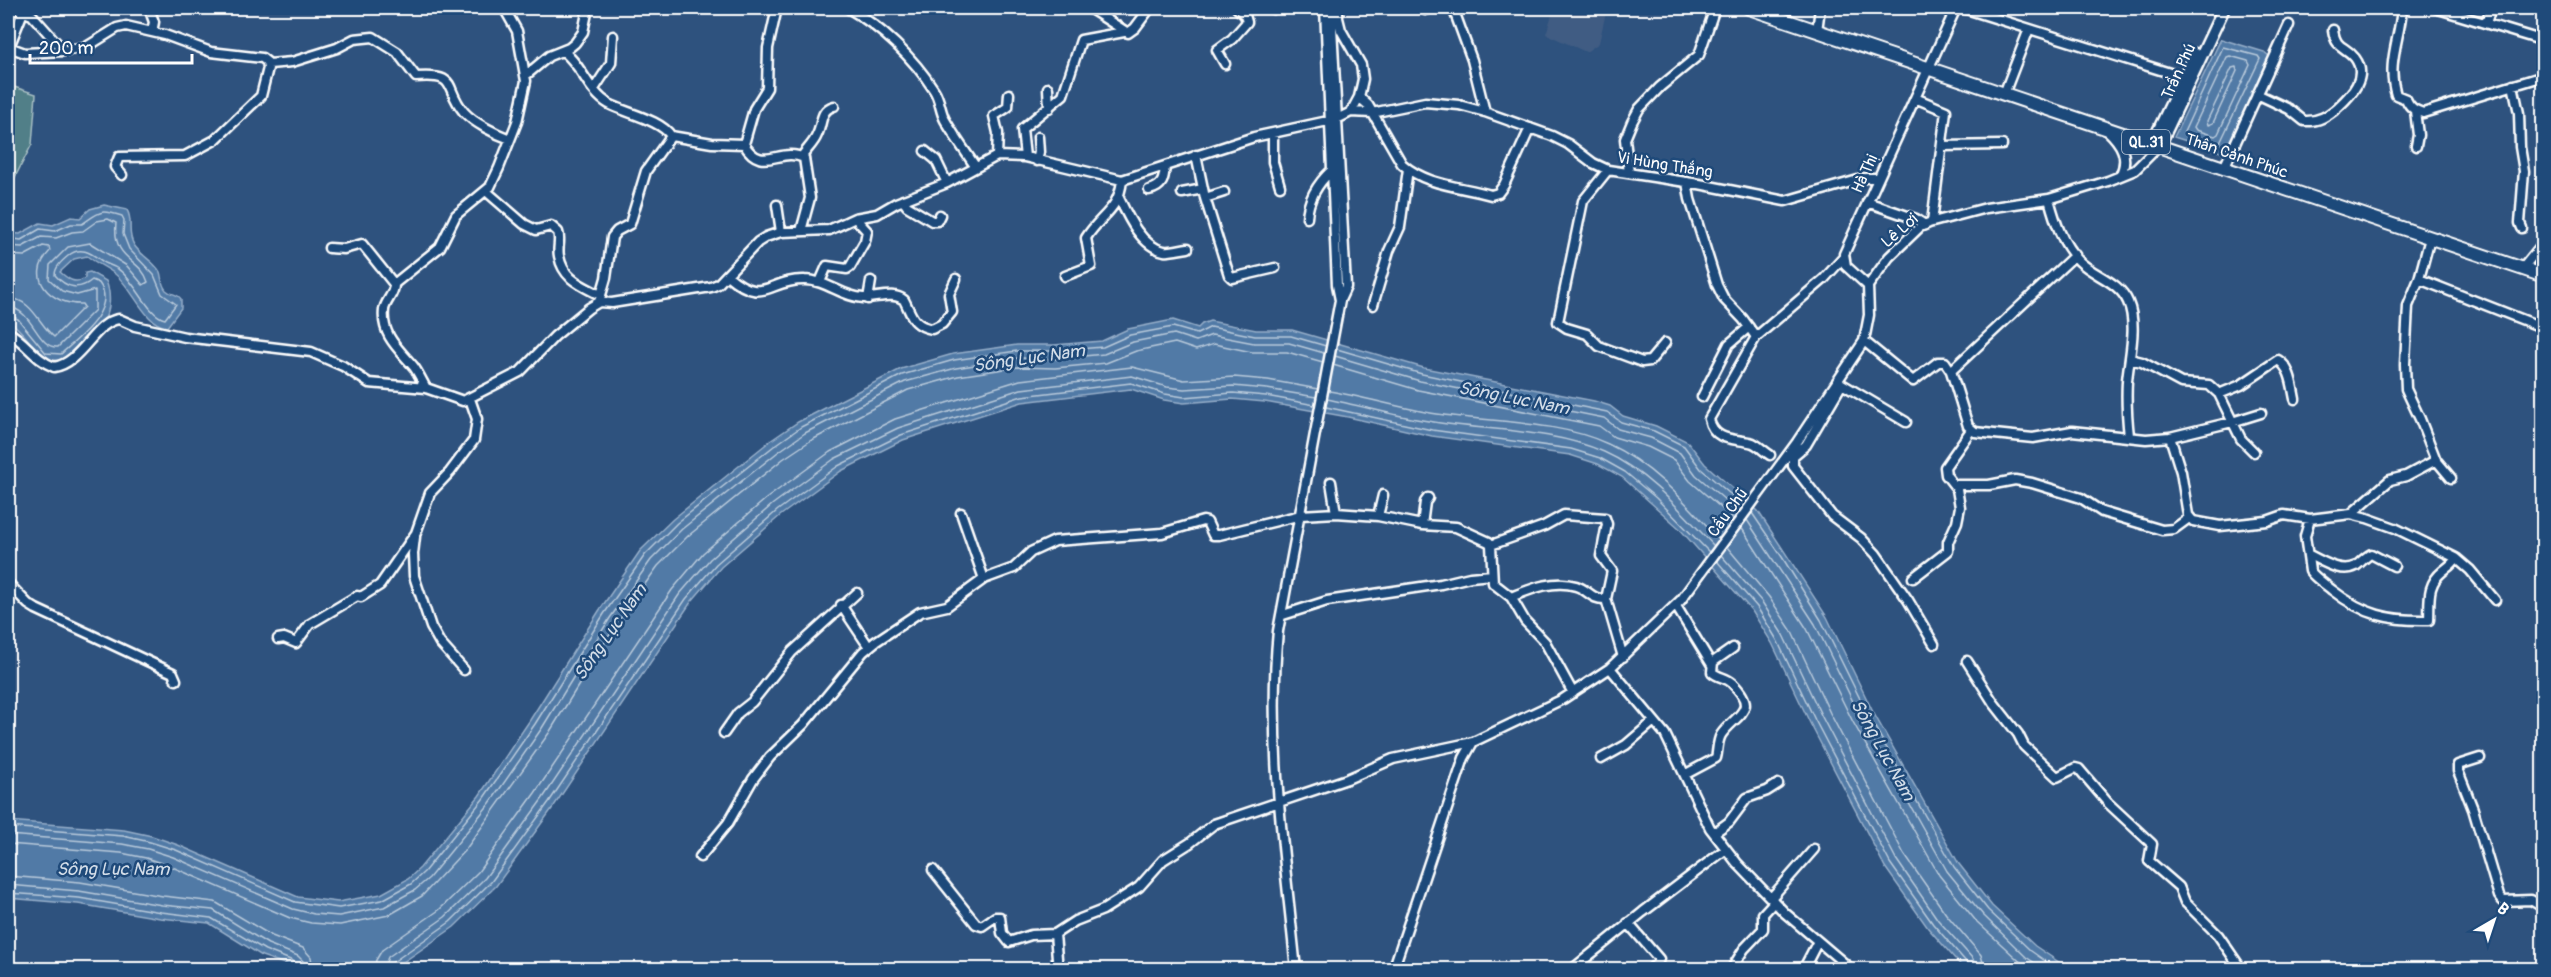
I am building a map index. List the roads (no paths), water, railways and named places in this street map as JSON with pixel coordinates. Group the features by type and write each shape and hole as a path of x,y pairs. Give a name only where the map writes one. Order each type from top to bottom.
{"highway":[{"name":"Thân Cảnh Phúc","path":"1749,8 2544,276"}],"main road":[{"name":"Trần Phú","path":"2156,145 2217,8"},
{"name":"Trần Phú","path":"2187,79 2224,8"}],"street":[{"path":"14,8 32,15 64,51"},
{"path":"149,8 154,22 152,32"},
{"path":"394,284 440,247 456,215 486,191 494,181 517,122 525,75 517,31 504,8"},
{"path":"525,75 549,56 569,48 581,36 588,8"},
{"path":"744,144 754,109 767,88 768,48 777,8"},
{"path":"848,8 864,16 885,34 926,80 938,98 944,118 975,166"},
{"path":"1089,8 1124,32"},
{"path":"1025,157 1022,129 1063,96 1081,40 1131,32 1150,8"},
{"path":"1225,64 1217,50 1233,39 1247,22 1245,15 1236,8"},
{"path":"1296,969 1277,802 1275,664 1278,631 1283,615 1340,300 1346,287 1325,8"},
{"path":"1331,8 1332,170 1337,285 1340,300"},
{"path":"486,191 524,224 536,230 551,226 558,232 558,254 565,273 599,299 612,303 706,289 718,284 758,242 781,232 829,230 855,218 877,214 903,200 947,183 997,156 1025,157 1122,180 1254,137 1333,120 1352,112 1359,97 1363,79 1361,65 1341,30 1338,8"},
{"path":"1454,8 1472,60 1485,112"},
{"path":"1629,173 1625,139 1632,122 1639,109 1660,87 1699,55 1715,8"},
{"path":"1817,31 1820,8"},
{"name":"Hà Thị","path":"1770,455 1752,443 1728,440 1709,422 1709,419 1756,338 1824,279 1844,257 1956,8"},
{"path":"1963,8 2187,79"},
{"path":"2402,8 2391,61 2393,84 2397,95 2406,99 2415,111 2423,113 2544,76"},
{"path":"2435,8 2544,41"},
{"path":"2486,23 2491,8"},
{"path":"23,12 9,47 25,53 64,51 88,46 120,27 152,32 212,52 262,58 269,64 292,62 337,48 361,37 377,38 397,52 416,77 433,76 444,79 452,87 465,113 510,139"},
{"path":"2224,168 2289,25"},
{"path":"2004,94 2029,29"},
{"path":"2257,94 2289,109 2304,121 2320,119 2337,107 2354,91 2360,74 2353,56 2337,44 2333,30"},
{"path":"594,88 611,63 613,36"},
{"path":"563,51 608,103 646,120 671,136 712,143 744,144 756,158 802,156"},
{"path":"122,176 115,167 119,157 185,156 220,137 261,96 269,64"},
{"path":"2513,85 2519,113 2520,147 2524,171 2520,223 2522,228"},
{"path":"1048,88 1049,108"},
{"path":"997,156 998,133 994,116 1008,107 1009,94"},
{"path":"1359,97 1372,113 1402,164 1408,169 1431,181 1494,195 1504,185 1530,128"},
{"path":"1867,202 1929,223 1946,111 1915,98"},
{"name":"Vi Hùng Thắng","path":"1352,112 1372,113 1425,102 1441,102 1485,112 1530,128 1564,142 1593,163 1608,170 1640,177 1687,182 1789,202 1865,178 1878,178"},
{"path":"802,156 819,133 821,120 826,110 834,106"},
{"path":"2415,111 2418,135 2416,146"},
{"path":"2104,128 2120,142 2124,156 2120,176"},
{"path":"1273,133 1273,162 1280,186"},
{"path":"8,332 23,342 39,360 54,367 65,364 108,323 119,319 135,326 184,337 311,352 343,366 369,383 426,388 454,399 463,401 470,399 486,388 523,370 555,336 599,299 606,278 612,237 617,231 630,224 646,171 671,136"},
{"path":"1037,161 1040,152 1038,137"},
{"path":"1942,146 2002,145"},
{"path":"2146,160 2156,145"},
{"path":"925,151 936,160 947,183"},
{"name":"Lê Lợi","path":"1868,286 1889,257 1929,223 1986,208 2049,199 2120,176 2135,170 2146,160 2160,155 2178,153"},
{"path":"1196,155 1204,194 1228,275 1232,278 1275,268"},
{"path":"801,231 810,198 806,164 802,156"},
{"path":"1149,190 1160,186 1163,182 1165,166"},
{"path":"1373,305 1389,251 1400,227 1408,169"},
{"path":"1306,218 1318,184 1332,170"},
{"path":"1608,170 1583,201 1558,322 1567,328 1587,334 1599,346 1642,362 1650,360 1665,343"},
{"path":"1065,276 1091,266 1086,238 1119,198 1122,180"},
{"path":"1687,182 1690,199 1717,285 1724,299 1756,338"},
{"path":"1182,193 1224,192"},
{"path":"1119,198 1130,218 1149,243 1164,251 1188,248"},
{"path":"2049,199 2058,229 2079,261 2118,288 2128,303 2132,324 2126,412 2129,436"},
{"path":"903,200 908,206 932,221 937,221 940,215"},
{"path":"777,206 781,232"},
{"path":"820,282 827,266 847,269 850,267 865,241 867,231 855,218"},
{"path":"2430,238 2409,306 2406,389 2436,460 2451,478"},
{"path":"2522,269 2544,242"},
{"path":"329,248 344,249 362,243 394,284 394,290 384,310 386,330 391,343 415,369 426,388"},
{"path":"1951,371 2075,255"},
{"path":"1844,257 1850,272 1868,286 1869,315 1864,341 1806,445 1793,456 1793,466 1832,516 1861,538 1876,554 1908,600 1934,644"},
{"path":"727,275 740,285 759,291 796,281 820,282 850,297 868,299 895,295 906,304 911,317 924,327 932,329 942,324 952,312 949,294 956,279"},
{"path":"2419,279 2544,328"},
{"path":"868,299 871,281"},
{"path":"1702,397 1729,344 1749,327"},
{"path":"1864,341 1913,381 1940,361 1945,362 1951,371 1971,430"},
{"path":"2130,359 2142,362 2181,383 2209,385 2219,394 2241,439 2254,452"},
{"path":"2219,394 2241,385 2278,360 2282,362 2291,378 2295,399"},
{"path":"1840,383 1906,422"},
{"name":"Cầu Chũ","path":"1055,934 1075,921 1103,910 1139,887 1163,860 1190,843 1207,828 1347,779 1393,759 1473,742 1573,693 1610,668 1678,603 1840,383"},
{"path":"464,670 435,636 420,596 413,566 416,533 430,492 450,472 474,440 477,419 470,399"},
{"path":"1971,430 2033,438 2072,431 2146,439 2170,437 2261,413"},
{"path":"1914,578 1948,551 1948,542 1960,514 1954,485 1946,475 1945,467 1971,430"},
{"path":"2170,437 2181,472 2189,518"},
{"path":"2351,514 2390,480 2406,476 2436,460"},
{"path":"1954,485 1989,485 2015,480 2032,483 2081,498 2102,512 2162,530 2174,529 2189,518"},
{"path":"1331,482 1336,513"},
{"path":"1378,516 1383,495"},
{"path":"1422,525 1425,502 1428,498"},
{"path":"961,513 984,579"},
{"path":"700,857 728,823 753,779 770,757 803,725 869,646 920,612 947,606 984,579 1014,568 1031,552 1055,541 1162,532 1203,520 1207,522 1213,535 1219,535 1301,515 1336,513 1378,516 1422,525 1456,527 1485,539 1491,545 1492,575 1495,587 1510,597 1525,621 1545,642 1573,693"},
{"path":"2189,518 2205,525 2220,526 2267,521 2284,514 2310,519 2351,514 2395,528 2456,558 2470,570 2494,600"},
{"path":"1491,545 1544,526 1564,515 1605,518 1607,524 1601,556 1612,571 1606,599 1623,657"},
{"path":"2310,519 2306,536 2310,571 2313,575 2355,606 2390,619 2430,620 2429,591 2432,582 2454,563 2456,558"},
{"path":"278,639 284,638 296,643 315,620 357,596 362,597 377,588 416,533"},
{"path":"2308,555 2326,564 2345,568 2358,565 2371,554 2394,566"},
{"path":"1283,615 1327,601 1492,575"},
{"path":"8,583 36,609 173,673 176,680"},
{"path":"1510,597 1545,585 1556,584 1577,586 1593,598 1606,599"},
{"path":"724,733 738,713 752,702 792,652 841,605 857,593"},
{"path":"1678,603 1712,665 1714,675 1730,681 1745,700 1739,718 1721,735 1716,758 1686,774"},
{"path":"841,605 869,646"},
{"path":"1712,665 1733,648"},
{"path":"1967,661 1993,702 2034,757 2056,777 2075,768 2079,769 2108,803 2152,844 2149,861 2179,887 2185,902 2218,935 2242,969"},
{"path":"1610,668 1665,734 1714,834 1726,849 1772,900 1852,969"},
{"path":"1601,759 1629,743 1654,721"},
{"path":"1394,969 1464,758 1473,742"},
{"path":"2480,758 2458,765 2458,771 2473,809 2499,896 2503,901 2531,900 2544,908"},
{"path":"1714,834 1729,822 1747,798 1767,791 1778,784"},
{"path":"1575,967 1628,923 1726,849"},
{"path":"1731,969 1744,949 1761,932 1763,914 1772,900 1814,849"},
{"path":"933,870 976,924 982,926 995,916 1000,916 1002,933 1009,942 1031,935 1055,934 1058,969"},
{"path":"1628,923 1659,958 1657,964 1649,969"},
{"path":"1803,969 1818,941"}],"water":[{"path":"2221,39 2264,52 2269,56 2224,153 2174,137"},
{"path":"104,205 127,210 134,245 160,272 166,290 181,299 181,308 167,327 159,324 145,313 122,280 115,274 87,256 74,259 60,272 75,281 85,278 85,273 90,272 106,281 109,296 108,312 103,321 64,360 47,360 8,320 8,233 20,234 40,223 53,225 71,217 80,218 90,209"},
{"name":"Sông Lục Nam","path":"1173,320 1198,328 1210,321 1256,330 1292,330 1424,368 1594,401 1610,406 1623,416 1656,426 1688,442 1705,464 1758,511 1827,617 1873,712 1959,864 1992,906 2035,946 2069,969 1964,969 1928,928 1885,867 1810,723 1772,643 1752,611 1679,528 1622,477 1598,464 1570,455 1432,436 1348,417 1265,402 1232,399 1184,403 1164,400 1131,389 1022,402 903,440 841,471 781,515 721,567 691,602 554,806 496,886 454,927 393,969 299,969 262,956 209,923 160,918 78,904 8,898 8,821 124,830 152,836 298,897 338,902 381,894 408,879 420,868 479,796 640,551 673,519 770,441 798,422 901,369 953,354 1017,345 1102,341 1128,329"}]}
